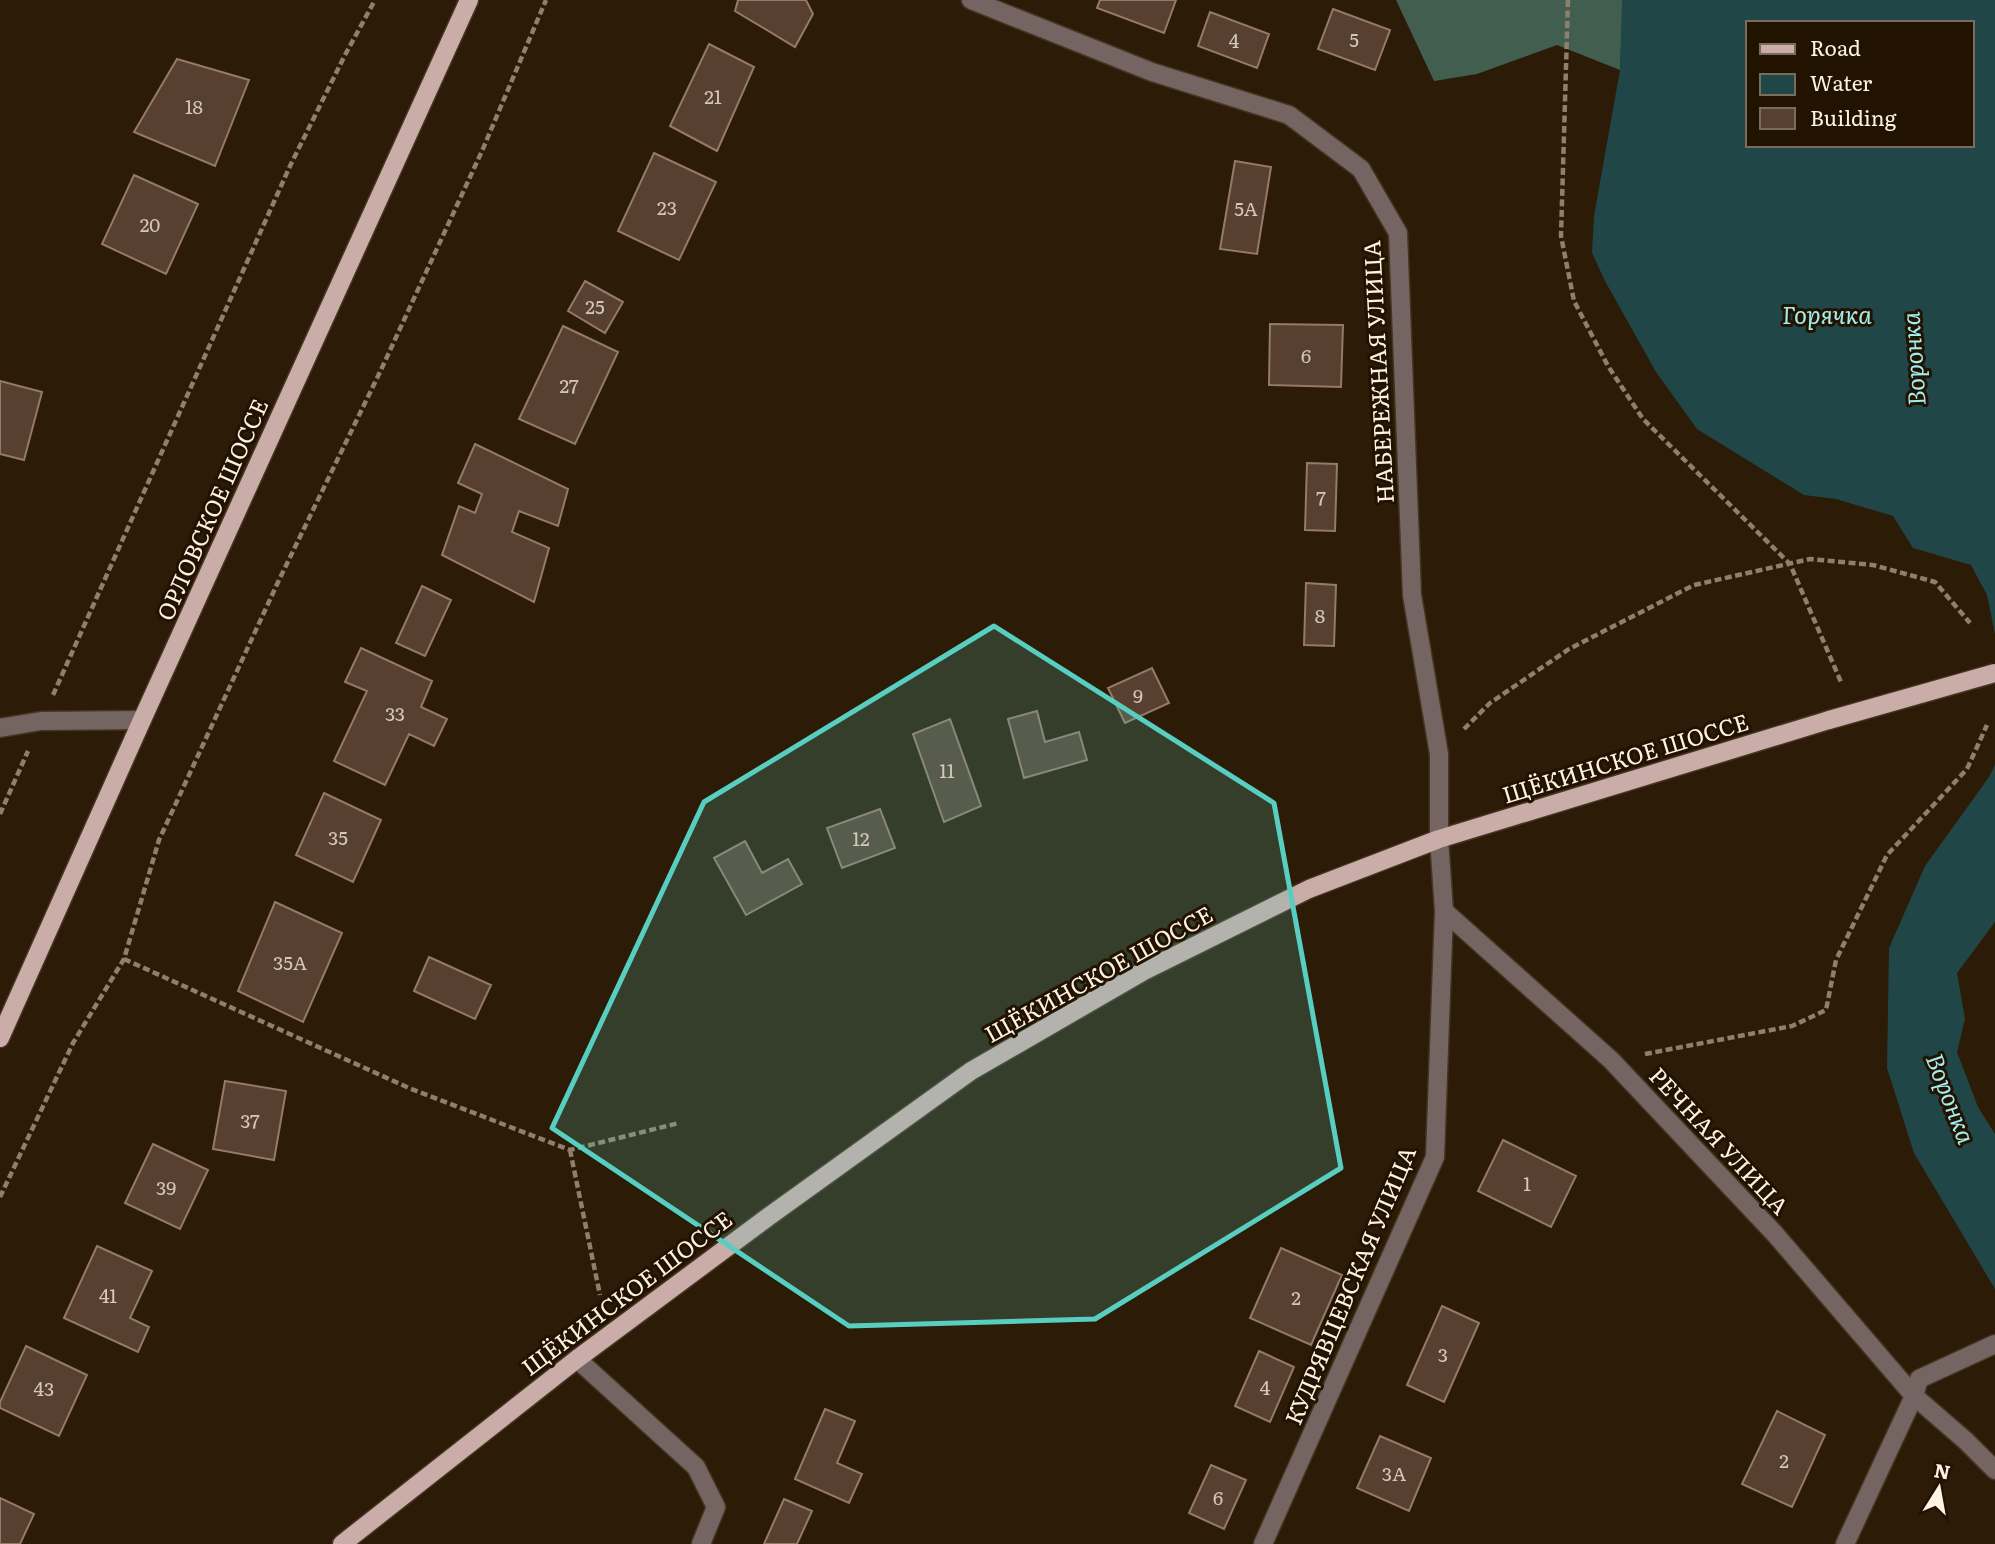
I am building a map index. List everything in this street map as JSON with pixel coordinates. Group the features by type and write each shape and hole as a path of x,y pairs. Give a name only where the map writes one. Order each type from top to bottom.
{"main road":[{"name":"ОРЛОВСКОЕ ШОССЕ","path":"0,1038 469,0"},
{"name":"ЩЁКИНСКОЕ ШОССЕ","path":"342,1544 577,1359 971,1071 1156,965 1309,889 1439,839 1829,720 1995,673"}],"street":[{"name":"НАБЕРЕЖНАЯ УЛИЦА","path":"971,0 1152,72 1289,115 1361,169 1398,233 1412,595 1439,754 1439,839"},
{"path":"0,728 41,721 142,720"},
{"path":"1439,839 1444,911"},
{"name":"РЕЧНАЯ УЛИЦА","path":"1444,911 1611,1060 1774,1234 1914,1396 1995,1470"},
{"name":"КУДРЯВЦЕВСКАЯ УЛИЦА","path":"1263,1544 1435,1157 1444,911"},
{"path":"1845,1544 1914,1396 1919,1379 1992,1346"},
{"path":"577,1359 696,1467 716,1507 701,1544"}],"path":[{"path":"0,814 290,166 375,0"},
{"path":"0,1197 73,1043 124,959 159,840 279,580 380,372 465,187 546,0"},
{"path":"1567,0 1561,236 1574,301 1608,366 1643,419 1790,564 1841,682"},
{"path":"1439,754 1490,703 1569,649 1694,585 1810,559 1873,565 1936,582 1970,623"},
{"path":"1611,1060 1792,1026 1826,1010 1836,960 1887,855 1966,769 1987,725"},
{"path":"124,959 409,1088 570,1150 679,1123"},
{"path":"570,1150 600,1295"}],"highlighted area":[{"path":"994,626 1274,803 1341,1168 1095,1319 849,1326 552,1128 704,802"}],"green space":[{"path":"1396,0 1623,0 1620,70 1557,45 1477,74 1434,81"}],"water":[{"name":"Горячка","path":"1622,0 1995,0 1995,634 1987,595 1971,565 1913,548 1893,516 1836,499 1804,495 1697,429 1656,372 1605,281 1592,253 1594,216 1620,70"},
{"name":"Воронка","path":"1995,765 1995,922 1957,973 1965,1019 1957,1052 1978,1107 1995,1134 1995,1289 1914,1153 1887,1068 1889,948 1925,866"}],"building":[{"path":"738,0 806,0 813,14 795,47 735,11"},
{"path":"1100,0 1176,0 1164,33 1097,8"},
{"path":"1333,9 1390,30 1375,70 1318,49"},
{"path":"1210,12 1269,34 1257,68 1198,46"},
{"path":"709,44 754,67 717,151 670,126"},
{"path":"177,59 249,80 215,166 134,132"},
{"path":"654,153 716,182 679,260 618,231"},
{"path":"1235,161 1271,167 1257,254 1220,249"},
{"path":"134,175 198,204 166,274 102,244"},
{"path":"585,281 623,302 605,333 568,311"},
{"path":"1270,324 1343,325 1341,387 1269,385"},
{"path":"563,326 618,352 575,444 519,419"},
{"path":"0,381 42,392 24,460 0,454"},
{"path":"475,444 568,489 558,526 519,511 512,532 549,548 534,602 442,555 459,506 475,513 482,494 458,483"},
{"path":"1307,463 1337,464 1335,531 1305,530"},
{"path":"1306,583 1336,585 1334,646 1304,645"},
{"path":"422,586 451,600 425,656 396,643"},
{"path":"361,648 432,681 421,707 447,719 434,746 409,734 385,785 334,761 367,691 345,682"},
{"path":"1152,668 1169,703 1125,723 1108,688"},
{"path":"1037,711 1045,742 1079,732 1087,760 1024,778 1008,719"},
{"path":"950,719 981,806 944,822 913,734"},
{"path":"324,793 381,820 353,882 296,855"},
{"path":"880,809 895,848 842,868 827,828"},
{"path":"745,841 762,873 788,859 802,884 746,915 714,858"},
{"path":"275,902 342,933 303,1022 238,991"},
{"path":"429,957 491,985 475,1019 414,991"},
{"path":"225,1081 286,1091 274,1160 213,1149"},
{"path":"1503,1140 1576,1176 1551,1227 1478,1191"},
{"path":"153,1144 208,1170 180,1229 125,1203"},
{"path":"97,1246 152,1271 130,1318 149,1327 138,1352 64,1318"},
{"path":"1281,1248 1342,1275 1311,1345 1250,1318"},
{"path":"1442,1306 1479,1323 1444,1402 1407,1385"},
{"path":"26,1346 87,1375 59,1436 0,1408 0,1402"},
{"path":"1259,1351 1294,1367 1270,1422 1235,1406"},
{"path":"825,1409 855,1421 837,1463 862,1474 849,1503 795,1479"},
{"path":"1777,1411 1825,1435 1792,1507 1742,1484"},
{"path":"1380,1436 1431,1458 1409,1511 1357,1488"},
{"path":"1211,1465 1246,1480 1224,1529 1189,1513"},
{"path":"0,1498 34,1514 20,1544 0,1544"},
{"path":"784,1499 812,1511 797,1544 764,1544"}]}
